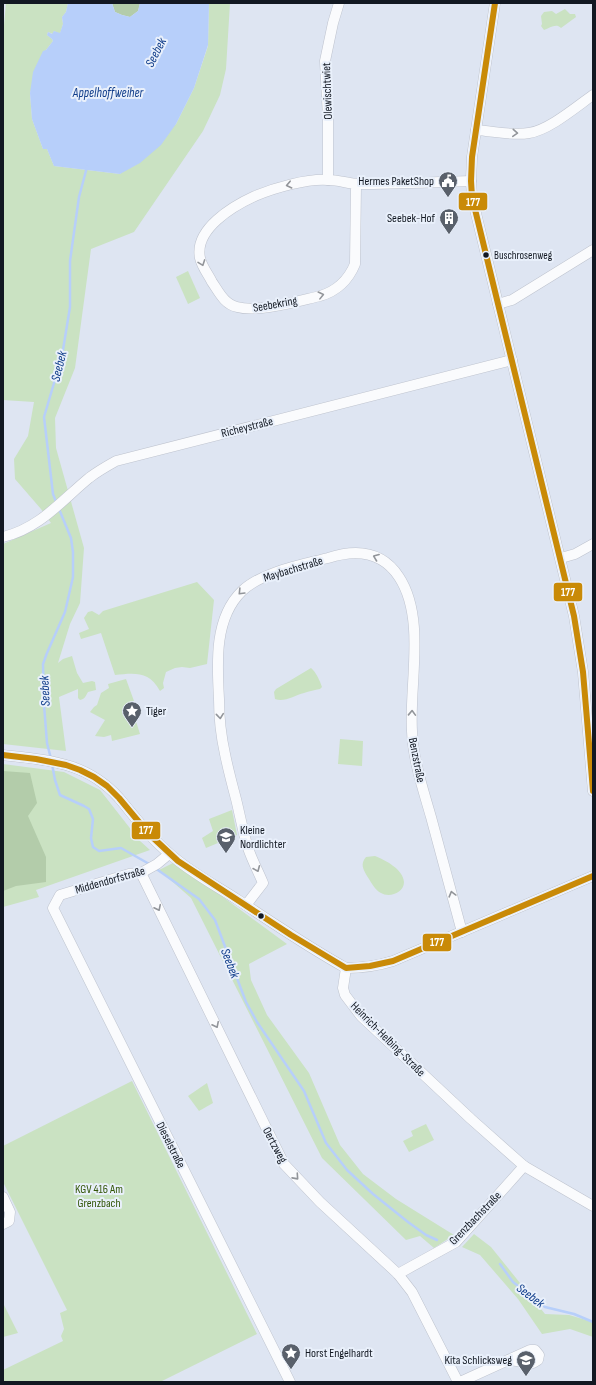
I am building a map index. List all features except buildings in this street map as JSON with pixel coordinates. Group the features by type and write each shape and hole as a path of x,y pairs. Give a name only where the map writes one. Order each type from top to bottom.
{"street":[{"name":"Olewischtwiet","path":"328,180 328,118 325,61 339,3"},
{"path":"495,3 472,157 471,181 474,204 561,558 577,632 590,720 593,791"},
{"path":"476,130 520,134 534,132 549,125 593,95"},
{"name":"Seebekring","path":"356,184 354,264 352,271 345,282 336,290 328,294 261,308 246,309 229,305 224,300 203,267 199,253 201,241 210,226 227,212 267,191 292,184 328,180 356,184 471,181"},
{"path":"498,304 512,300 592,254"},
{"name":"Richeystraße","path":"3,537 24,530 55,509 91,477 116,461 512,360"},
{"path":"561,558 575,554 593,544"},
{"name":"Maybachstraße","path":"246,905 263,883 248,847 224,752 219,710 217,668 222,629 227,612 240,593 248,585 263,577 340,554 357,552 378,557 392,568 403,584"},
{"name":"Benzstraße","path":"403,584 414,622 412,731 416,763 462,932"},
{"path":"3,755 60,763 86,772 104,783 169,854 309,946 346,968 376,966 393,961 593,876"},
{"name":"Middendorfstraße","path":"53,908 60,895 149,869 169,854"},
{"name":"Oertzweg","path":"149,869 284,1164 320,1202 398,1274 412,1292 459,1382"},
{"name":"Dieselstraße","path":"53,908 290,1382"},
{"name":"Heinrich-Helbing-Straße","path":"346,968 343,991 361,1016 524,1166 593,1206"},
{"name":"Grenzbachstraße","path":"398,1274 456,1242 524,1166"},
{"path":"3,1197 10,1212 6,1223"},
{"path":"459,1382 508,1360"}],"green space":[{"path":"6,3 68,3 66,12 62,17 63,24 60,34 54,31 53,34 48,32 47,35 53,41 46,50 30,93 32,119 43,149 47,149 54,166 120,174 176,124 194,88 208,46 209,3 230,3 226,69 220,95 203,131 134,232 91,249 75,368 55,418 56,448 84,548 80,603 70,624 58,663 63,659 72,656 77,673 83,683 92,681 95,682 96,690 88,692 84,698 80,700 78,698 78,689 59,697 66,751 3,744 3,544 51,523 15,479 14,459 28,436 34,402 3,400 3,36"},
{"path":"112,3 140,3 138,11 130,17 115,12"},
{"path":"565,9 570,14 575,14 576,17 561,28 555,26 544,30 541,26 541,16 544,12 552,11 556,14"},
{"path":"188,271 200,298 188,304 176,277"},
{"path":"197,582 214,600 207,664 190,668 175,668 166,672 163,683 164,688 160,691 156,684 141,675 115,675 101,633 81,639 79,633 89,629 84,618 88,612 92,611 99,615 103,611"},
{"path":"311,668 320,682 322,687 320,689 282,700 275,699 274,692 276,689"},
{"path":"126,679 134,701 130,702 140,734 112,741 111,735 104,737 95,736 105,720 90,712 97,705 101,693 109,688 108,684"},
{"path":"340,739 363,741 362,766 338,764"},
{"path":"3,764 64,772 100,790 140,841 150,850 36,890 39,897 3,907"},
{"path":"3,771 30,773 37,803 28,816 46,857 46,882 16,886 3,891"},
{"path":"232,810 237,835 206,848 202,838 213,831 209,819"},
{"path":"375,856 397,869 403,877 404,882 402,889 396,894 388,895 381,893 377,890 364,871 363,864 366,857"},
{"path":"175,862 287,944 249,964 251,980 267,1015 309,1073 340,1145 363,1174 396,1199 454,1235 434,1248 420,1236 406,1240 322,1158 191,898 159,870"},
{"name":"KGV 416 Am Grenzbach","path":"132,1081 257,1334 160,1382 3,1382 3,1370 63,1341 61,1336 64,1329 60,1313 67,1310 3,1182 3,1146"},
{"path":"207,1083 213,1103 199,1111 188,1096"},
{"path":"426,1124 434,1140 409,1152 403,1141 413,1136 411,1131"},
{"path":"474,1234 491,1247 545,1314 569,1315 593,1322 593,1337 570,1329 542,1334 518,1299 480,1255 462,1247"},
{"path":"3,1303 18,1333 3,1337"}],"water":[{"name":"Appelhoffweiher","path":"68,3 112,3 115,12 130,17 138,11 140,3 209,3 208,45 194,88 176,124 161,145 140,163 120,174 54,166 47,149 43,149 32,119 30,93 33,72 43,51 46,50 53,41 47,35 48,32 52,34 54,31 60,33 63,24 62,17 66,12"}],"waterway":[{"name":"Seebek","path":"57,504 53,494 44,417 62,356 70,307 70,261 79,197 87,167"},
{"name":"Seebek","path":"51,759 47,743 43,664 65,612 73,577 73,552 71,538 59,509"},
{"name":"Seebek","path":"52,764 60,795 89,809 93,819 91,838 93,847 99,851 121,848 151,865"},
{"name":"Seebek","path":"155,868 199,899 215,920 246,1002 257,1022 304,1091 326,1143 347,1170 373,1194 426,1235 437,1240"},
{"name":"Seebek","path":"500,1264 513,1282 545,1307 574,1314 593,1322"}],"transit line":[{"name":"177","path":"495,3 472,157 472,197 574,616 583,672 593,791"},
{"name":"177","path":"3,755 36,759 66,765 94,777 107,786 149,834 178,861 291,935 346,968 370,966 393,961 593,876"}],"place":[{"name":"Hermes PaketShop","path":"448,198"},
{"name":"Seebek-Hof","path":"449,235"},
{"name":"Buschrosenweg","path":"486,255"},
{"name":"Tiger","path":"132,728"},
{"name":"Kleine Nordlichter","path":"226,854"},
{"name":"Horst Engelhardt","path":"291,1370"},
{"name":"Kita Schlicksweg","path":"526,1377"}]}
